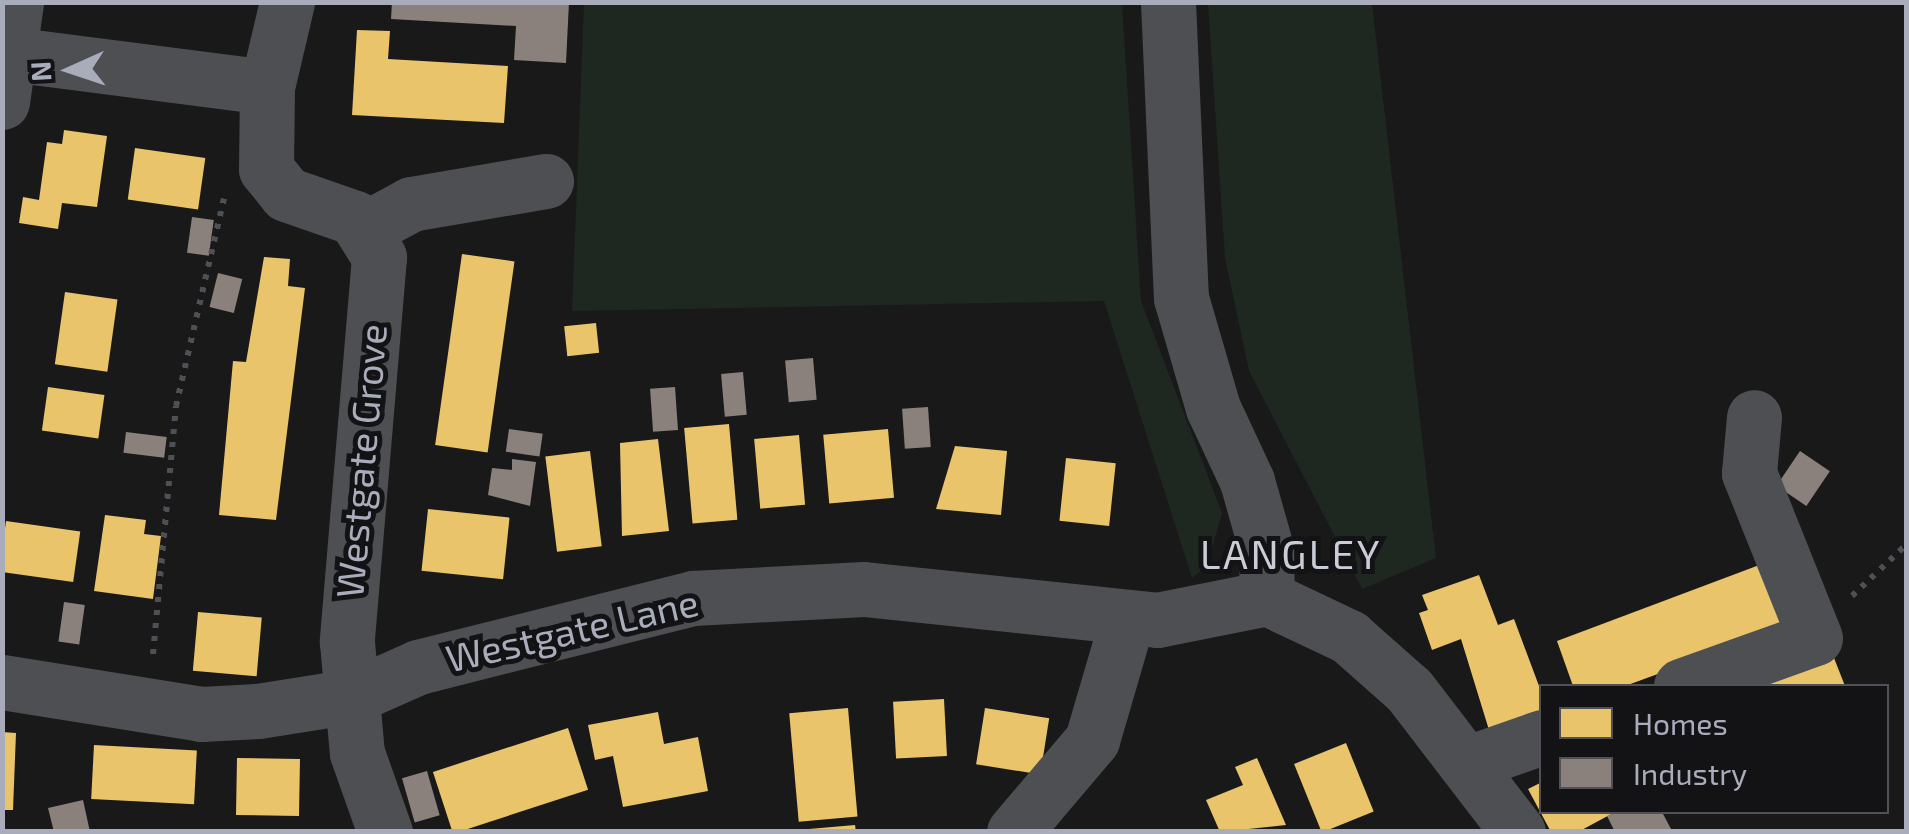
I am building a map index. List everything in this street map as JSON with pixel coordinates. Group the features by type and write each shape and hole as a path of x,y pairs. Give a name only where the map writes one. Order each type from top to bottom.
{"street":[{"path":"287,2 267,87 261,153 274,182 367,228 411,204 546,181"},
{"path":"1168,2 1181,298 1213,408 1247,481 1266,548 1267,598 1349,637 1470,762 1518,832"},
{"path":"9,52 267,87"},
{"name":"Westgate Grove","path":"367,228 380,272 347,572 357,753 384,832"},
{"path":"1686,684 1815,638 1749,473 1754,417"},
{"name":"Westgate Lane","path":"2,682 201,714 353,696 418,667 694,598 864,588 1128,617 1214,614 1267,598"},
{"path":"1014,832 1092,740 1128,617"},
{"path":"1470,762 1539,738"}],"path":[{"path":"136,706 160,632 176,406 226,176"},
{"path":"1815,638 1906,545"}],"shaded area":[{"path":"584,3 1122,3 1141,301 1222,513 1207,566 1192,578 1104,301 572,311"},
{"path":"1208,3 1372,3 1436,558 1362,589 1249,371 1225,258"}],"building: Homes":[{"path":"357,30 390,31 388,59 508,66 504,123 352,115"},
{"path":"64,130 107,136 97,207 62,203 58,229 19,223 23,197 39,200 47,142 62,144"},
{"path":"135,148 205,158 198,209 128,199"},
{"path":"462,254 514,261 488,452 435,445"},
{"path":"264,257 290,259 288,286 305,288 276,520 219,515 233,361 246,362"},
{"path":"65,292 117,299 107,372 55,364"},
{"path":"596,323 599,353 567,356 564,326"},
{"path":"48,387 104,395 98,439 42,431"},
{"path":"729,424 737,520 693,524 684,428"},
{"path":"888,429 894,498 829,503 823,435"},
{"path":"799,435 805,505 760,509 754,439"},
{"path":"658,439 669,531 622,536 620,443"},
{"path":"955,446 1007,451 1001,515 936,509"},
{"path":"590,451 602,546 557,552 545,456"},
{"path":"1066,458 1116,463 1109,526 1059,521"},
{"path":"428,509 510,518 503,579 422,571"},
{"path":"105,515 146,520 144,534 161,536 153,599 94,591"},
{"path":"6,521 80,531 73,582 2,572"},
{"path":"1762,564 1786,627 1630,684 1572,684 1557,641"},
{"path":"1479,575 1498,625 1514,619 1539,686 1539,711 1489,730 1461,639 1432,650 1419,613 1428,610 1422,595"},
{"path":"198,612 262,618 257,676 193,671"},
{"path":"1834,658 1844,684 1768,684"},
{"path":"944,699 947,756 896,759 893,702"},
{"path":"848,708 857,817 799,822 789,713"},
{"path":"985,708 1049,718 1040,774 976,764"},
{"path":"658,712 664,744 698,737 708,791 623,807 613,756 595,760 588,725"},
{"path":"568,728 588,790 452,832 433,772"},
{"path":"2,732 16,733 13,810 2,810"},
{"path":"1346,743 1374,812 1322,832 1294,764"},
{"path":"94,745 197,750 194,804 91,799"},
{"path":"237,758 300,759 299,816 236,815"},
{"path":"1257,758 1286,825 1220,832 1206,800 1243,785 1235,767"},
{"path":"1539,784 1539,810 1528,789"},
{"path":"1541,814 1611,814 1578,832 1551,832"},
{"path":"855,825 856,832 809,832 809,829"}],"building: Industry":[{"path":"392,2 569,2 566,63 514,60 516,26 391,19"},
{"path":"192,217 214,220 209,256 187,253"},
{"path":"218,273 242,279 234,313 210,307"},
{"path":"813,358 817,400 789,402 785,360"},
{"path":"743,372 747,415 725,417 721,374"},
{"path":"675,387 678,430 653,432 650,389"},
{"path":"928,407 931,447 905,449 902,409"},
{"path":"509,429 543,434 539,457 506,452"},
{"path":"126,432 167,437 164,458 123,453"},
{"path":"1800,451 1830,471 1806,506 1777,486"},
{"path":"512,459 536,462 530,506 488,495 492,468 512,470"},
{"path":"64,602 85,605 79,645 58,642"},
{"path":"427,771 440,815 415,822 402,778"},
{"path":"83,800 90,832 54,832 48,808"},
{"path":"1663,814 1671,829 1615,832 1607,816"}],"district":[{"name":"LANGLEY","path":"1291,553"}]}
